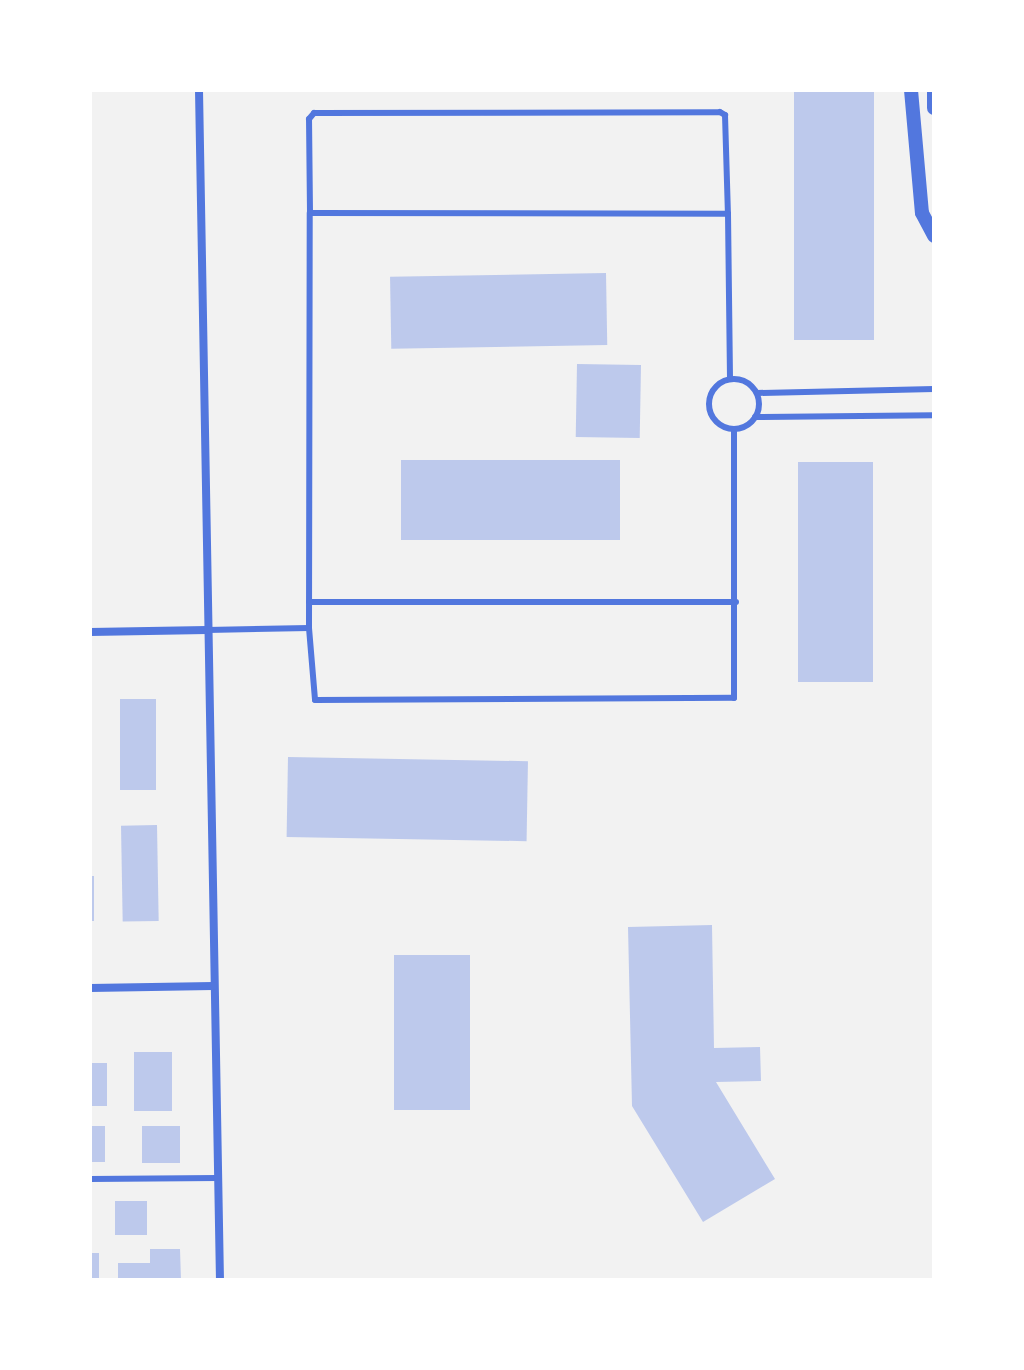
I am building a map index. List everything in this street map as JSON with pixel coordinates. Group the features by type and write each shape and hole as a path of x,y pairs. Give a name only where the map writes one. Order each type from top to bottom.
{"street":[{"path":"199,90 220,1280"},
{"path":"911,90 922,213 934,236"},
{"path":"934,90 934,108"},
{"path":"90,632 207,630"},
{"path":"90,988 213,986"}],"lane":[{"path":"730,379 725,115 720,112 314,113 309,119 309,628 315,700 734,698 734,429"},
{"path":"310,213 728,214"},
{"path":"934,389 757,393 746,382 730,379 711,394 709,410 718,424 734,429 755,417 934,415"},
{"path":"755,417 757,393"},
{"path":"309,602 736,602"},
{"path":"207,630 309,628"},
{"path":"90,1179 217,1178"}],"building":[{"path":"794,91 874,91 874,340 794,340"},
{"path":"606,273 607,345 391,349 390,277"},
{"path":"577,364 641,365 640,438 576,437"},
{"path":"401,460 620,460 620,540 401,540"},
{"path":"798,462 873,462 873,682 798,682"},
{"path":"120,699 156,699 156,790 120,790"},
{"path":"288,757 528,761 527,841 287,837"},
{"path":"157,825 159,921 123,922 121,826"},
{"path":"90,876 94,876 94,921 90,921"},
{"path":"712,925 714,1048 760,1047 761,1081 716,1082 775,1179 703,1222 632,1106 628,927"},
{"path":"394,955 470,955 470,1110 394,1110"},
{"path":"134,1052 172,1052 172,1111 134,1111"},
{"path":"90,1063 107,1063 107,1106 90,1106"},
{"path":"90,1126 105,1126 105,1162 90,1162"},
{"path":"142,1126 180,1126 180,1163 142,1163"},
{"path":"115,1201 147,1201 147,1235 115,1235"},
{"path":"150,1249 180,1249 181,1280 118,1280 118,1263 150,1263"},
{"path":"90,1253 99,1253 99,1280 90,1280"}]}
